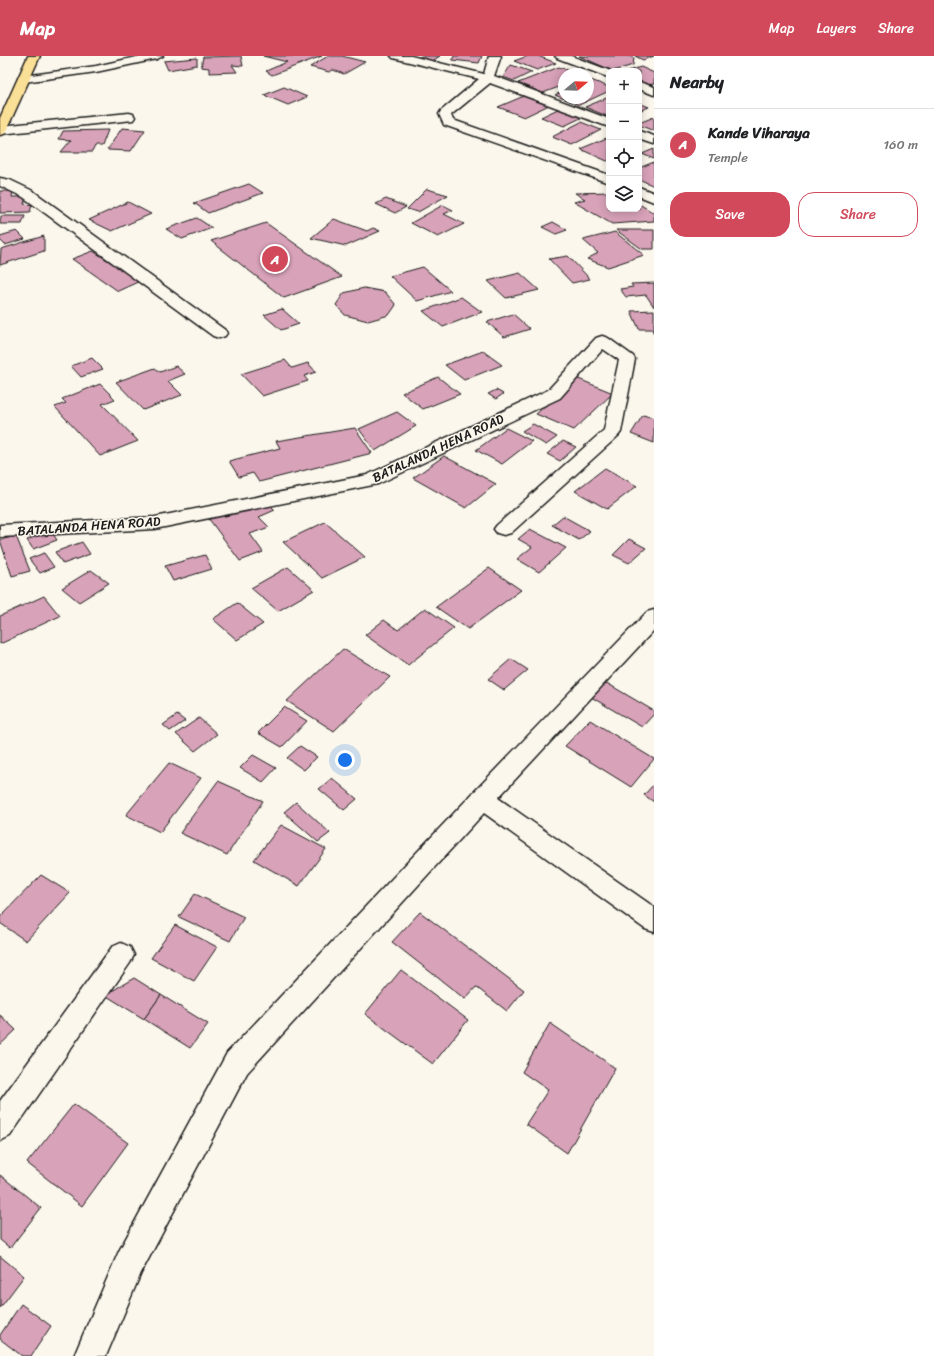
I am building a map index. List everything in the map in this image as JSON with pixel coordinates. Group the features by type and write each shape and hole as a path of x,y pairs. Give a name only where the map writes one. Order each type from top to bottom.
{"main road":[{"path":"0,131 34,56"}],"street":[{"path":"24,79 96,69 157,56"},
{"path":"397,56 488,78 606,122"},
{"path":"495,56 488,78 445,114 448,122 606,178"},
{"path":"561,56 606,73"},
{"path":"642,87 654,91"},
{"path":"0,131 129,117"},
{"path":"642,136 654,140"},
{"path":"0,182 28,194 219,333"},
{"path":"642,192 654,198"},
{"name":"BATALANDA HENA ROAD","path":"0,531 155,523 372,480 554,394 602,341 627,359 612,432 504,529"},
{"path":"90,1356 130,1262 237,1062 654,617"},
{"path":"482,799 654,921"},
{"path":"0,1126 121,955"}],"building":[{"path":"241,56 243,66 232,65 237,72 209,73 209,68 201,67 203,57"},
{"path":"263,56 322,56 272,75 266,71 287,62"},
{"path":"328,56 342,56 365,62 344,74 333,70 329,72 310,67"},
{"path":"421,56 440,56 432,61 418,58"},
{"path":"454,56 482,56 479,63 452,60"},
{"path":"528,56 538,56 556,63 537,70 514,61"},
{"path":"579,56 628,56 634,58 633,65 623,68 606,68"},
{"path":"635,56 654,56 643,60"},
{"path":"197,58 197,65 168,70 164,61"},
{"path":"511,65 532,72 514,81 503,77"},
{"path":"559,67 562,68 558,68 558,87 543,93 518,83"},
{"path":"641,67 654,73 654,84 646,85 642,83 642,68 638,68"},
{"path":"594,81 606,86 606,92 594,98"},
{"path":"284,87 307,97 288,105 264,95"},
{"path":"524,96 549,105 524,117 498,107"},
{"path":"606,98 606,116 585,107"},
{"path":"642,104 649,107 642,110"},
{"path":"560,108 583,117 564,126 541,117"},
{"path":"654,117 654,131 642,126 642,122"},
{"path":"581,122 601,130 572,145 552,137"},
{"path":"122,128 145,130 131,151 107,150"},
{"path":"108,130 102,146 95,146 92,152 61,152 71,140 59,139 63,131"},
{"path":"606,138 606,161 580,149"},
{"path":"654,149 654,159 642,154"},
{"path":"654,162 654,186 642,180 642,167"},
{"path":"249,184 263,193 208,213 194,203"},
{"path":"427,189 448,195 418,212 407,209"},
{"path":"0,191 13,191 12,197 26,197 24,204 32,205 30,212 0,213"},
{"path":"606,192 606,212 642,212 642,206 654,213 654,221 612,224 574,202 585,199 575,193"},
{"path":"386,199 406,207 395,213 376,204"},
{"path":"128,202 151,214 112,231 89,220"},
{"path":"443,205 453,210 444,214 464,224 438,237 411,223"},
{"path":"1,216 25,216 22,224 0,224"},
{"path":"197,218 212,228 182,239 166,229"},
{"path":"334,219 367,231 373,228 380,231 346,246 311,238"},
{"path":"553,222 567,230 556,234 542,227"},
{"path":"266,223 342,277 284,298 211,241"},
{"path":"616,230 654,230 654,249 642,249"},
{"path":"17,231 25,239 5,245 0,240 0,236"},
{"path":"615,232 644,255 608,267 587,259 598,253 583,240"},
{"path":"44,236 44,251 0,265 1,249"},
{"path":"93,251 140,281 118,291 72,259"},
{"path":"568,256 590,279 572,283 549,259"},
{"path":"423,267 451,291 417,301 390,276"},
{"path":"520,273 539,290 506,298 488,281"},
{"path":"654,283 654,307 646,295 626,297 620,289 633,287 631,284"},
{"path":"364,288 385,292 396,305 389,315 368,321 345,315 336,305 344,293"},
{"path":"461,297 482,312 443,327 423,311"},
{"path":"282,309 299,324 281,330 264,315"},
{"path":"654,310 654,334 652,329 639,329 631,311"},
{"path":"513,314 530,329 504,337 487,322"},
{"path":"483,351 502,365 464,380 445,365"},
{"path":"92,358 103,369 81,377 71,366"},
{"path":"285,360 292,368 308,363 316,372 304,376 308,381 262,396 241,374"},
{"path":"176,366 185,374 168,381 182,395 143,410 116,382 155,368 160,372"},
{"path":"438,377 460,394 423,409 402,393"},
{"path":"576,378 613,393 574,430 536,414"},
{"path":"100,384 115,399 102,404 138,441 100,456 55,407 66,403 62,399"},
{"path":"496,390 503,394 496,399 488,394"},
{"path":"397,412 416,426 375,451 359,429"},
{"path":"643,415 654,418 654,443 631,434"},
{"path":"533,424 557,437 546,445 522,431"},
{"path":"355,428 372,453 259,482 253,473 239,477 229,461 280,448 276,441"},
{"path":"506,428 532,441 502,464 476,450"},
{"path":"563,441 576,447 560,461 547,454"},
{"path":"444,456 496,484 466,508 413,478"},
{"path":"605,468 637,486 607,509 575,491"},
{"path":"268,503 275,510 259,517 269,527 250,534 263,552 240,561 206,515"},
{"path":"563,516 590,531 579,540 552,525"},
{"path":"325,522 365,557 322,578 283,542"},
{"path":"530,529 566,548 539,572 517,559 532,547 518,539"},
{"path":"51,531 57,540 33,549 27,540"},
{"path":"16,536 30,571 12,576 0,540"},
{"path":"629,539 646,548 629,563 613,555"},
{"path":"82,542 90,554 63,564 55,552"},
{"path":"44,553 54,567 40,573 29,559"},
{"path":"205,555 212,569 173,581 165,566"},
{"path":"288,567 314,590 278,611 251,588"},
{"path":"489,568 521,590 468,629 436,607"},
{"path":"91,570 109,583 79,602 62,588"},
{"path":"44,596 60,616 0,644 0,616"},
{"path":"237,603 263,624 237,640 213,619"},
{"path":"425,608 454,628 408,665 365,635 384,620 398,630"},
{"path":"343,649 390,677 334,731 287,701"},
{"path":"511,659 528,670 504,690 488,679"},
{"path":"605,682 654,711 654,714 642,727 591,697"},
{"path":"284,707 307,721 282,747 258,733"},
{"path":"177,715 185,721 170,731 163,725"},
{"path":"199,718 217,734 195,751 176,734"},
{"path":"590,720 654,759 631,787 565,746"},
{"path":"300,746 317,757 304,770 287,758"},
{"path":"253,755 276,768 263,782 240,768"},
{"path":"169,763 201,778 160,832 126,815"},
{"path":"332,778 357,799 344,810 319,789"},
{"path":"218,781 263,801 227,855 180,833"},
{"path":"654,784 654,802 644,795"},
{"path":"296,802 330,833 318,842 284,812"},
{"path":"281,825 326,849 299,886 254,860"},
{"path":"41,875 70,893 26,941 0,923 0,917"},
{"path":"195,894 244,917 230,941 179,917"},
{"path":"420,912 524,990 507,1011 476,987 465,999 392,942"},
{"path":"175,925 217,947 194,981 151,958"},
{"path":"401,970 468,1020 433,1064 365,1014"},
{"path":"134,978 161,995 144,1019 105,995"},
{"path":"161,995 208,1024 190,1048 144,1019"},
{"path":"0,1015 16,1030 0,1045"},
{"path":"550,1023 615,1068 567,1153 526,1124 548,1090 522,1072"},
{"path":"74,1104 128,1143 82,1206 27,1163"},
{"path":"0,1175 41,1208 10,1248 0,1240"},
{"path":"0,1256 24,1276 0,1308"},
{"path":"21,1304 51,1326 31,1356 22,1356 0,1339 0,1335"}],"place":[{"name":"Kande Viharaya","path":"275,259"}]}
